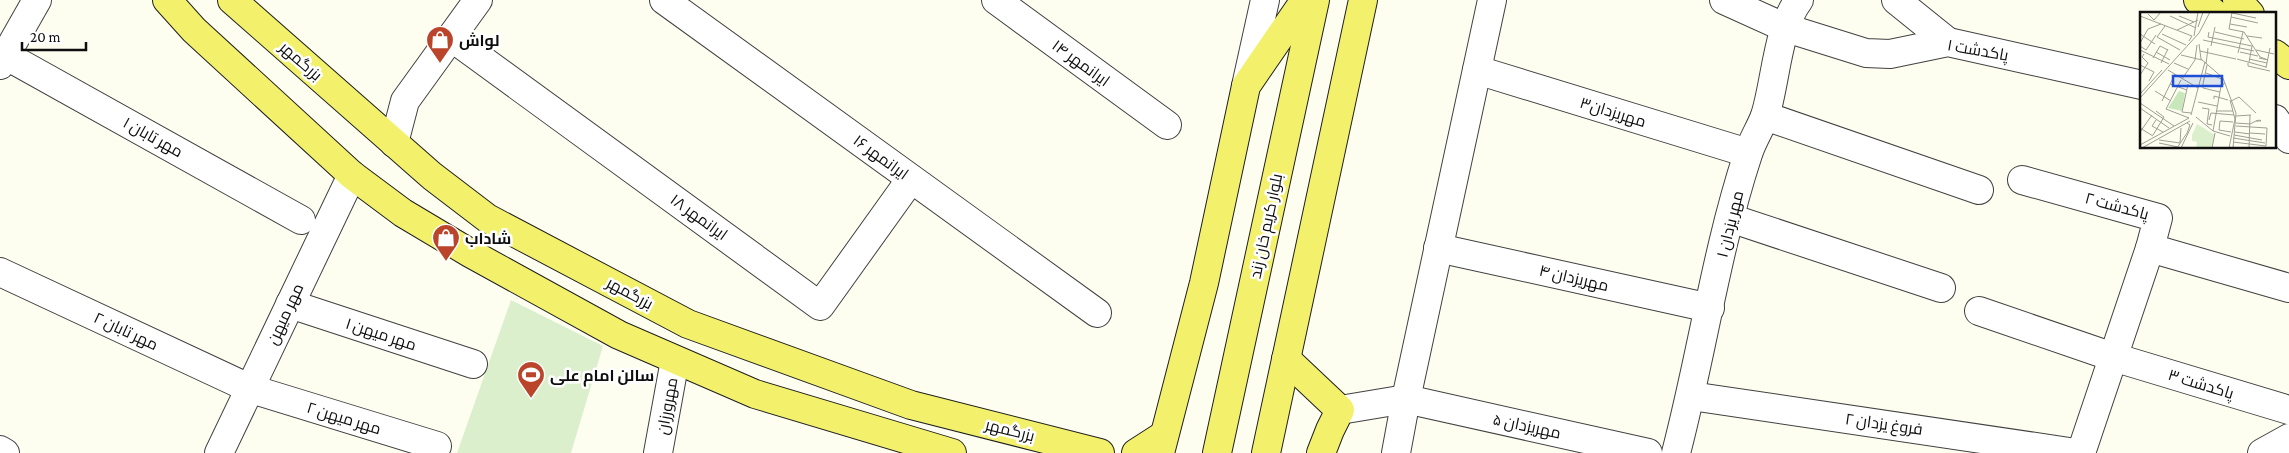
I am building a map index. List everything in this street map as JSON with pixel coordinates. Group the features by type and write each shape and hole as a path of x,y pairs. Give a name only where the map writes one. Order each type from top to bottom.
{"main road":[{"name":"بزرگمهر","path":"232,0 432,176 487,218 688,324 897,400 1100,453"},
{"path":"1136,453 1162,444 1204,283 1246,86 1306,0"},
{"name":"بلوار کریم خان زند","path":"1218,453 1316,0"},
{"path":"1266,453 1363,0"},
{"path":"2198,0 2213,12"},
{"path":"2237,0 2248,12"},
{"path":"170,1 194,30 352,175 403,213 470,253 619,335 755,394 952,453"},
{"path":"2276,55 2289,65"},
{"path":"1286,359 1340,410 1321,453"},
{"path":"889,434 897,400"}],"street":[{"path":"2,60 36,0"},
{"path":"394,143 405,101 478,0"},
{"name":"ایرانمهر ۱۶","path":"664,0 1097,313"},
{"name":"ایرانمهر ۱۴","path":"996,0 1167,125"},
{"path":"1246,86 1265,0"},
{"path":"1396,453 1492,0"},
{"name":"پاکدشت ۱","path":"1724,0 1786,28 1866,53 1890,54 1948,42 2140,85"},
{"name":"مهر یزدان ۱","path":"1676,453 1691,396 1730,218 1748,153 1765,116 1786,28 1794,7 1799,0"},
{"path":"1896,0 1948,42"},
{"name":"ایرانمهر ۱۸","path":"451,37 820,306 911,179"},
{"name":"مهر تابان ۱","path":"2,60 302,220"},
{"name":"مهریزدان۳","path":"1477,70 1748,153"},
{"path":"2276,111 2289,104"},
{"path":"1765,116 1979,190"},
{"path":"2276,120 2289,138"},
{"name":"مهر میهن","path":"219,453 352,175"},
{"name":"پاکدشت ۲","path":"2022,180 2158,218 2150,248"},
{"path":"1730,218 1941,288"},
{"name":"مهریزدان ۴","path":"1438,248 1710,308"},
{"path":"2081,453 2150,248 2289,288"},
{"name":"مهر تابان ۲","path":"0,272 251,389"},
{"name":"مهر میهن ۱","path":"290,304 473,364"},
{"name":"پاکدشت ۳","path":"1979,311 2114,357 2289,410"},
{"name":"مهرورزان","path":"658,453 675,360"},
{"name":"مهر میهن ۲","path":"251,389 437,446"},
{"name":"فروغ یزدان ۲","path":"1691,396 2076,453"},
{"path":"1340,410 1406,399"},
{"name":"مهریزدان ۵","path":"1406,399 1648,453"},
{"path":"2262,453 2289,438"},
{"path":"0,450 6,453"}],"green space":[{"name":"سالن امام علی","path":"511,300 603,346 571,453 457,453"}],"place":[{"name":"لواش","path":"440,64"},
{"name":"شاداب","path":"446,262"},
{"name":"سالن امام علی","path":"531,399"}]}
